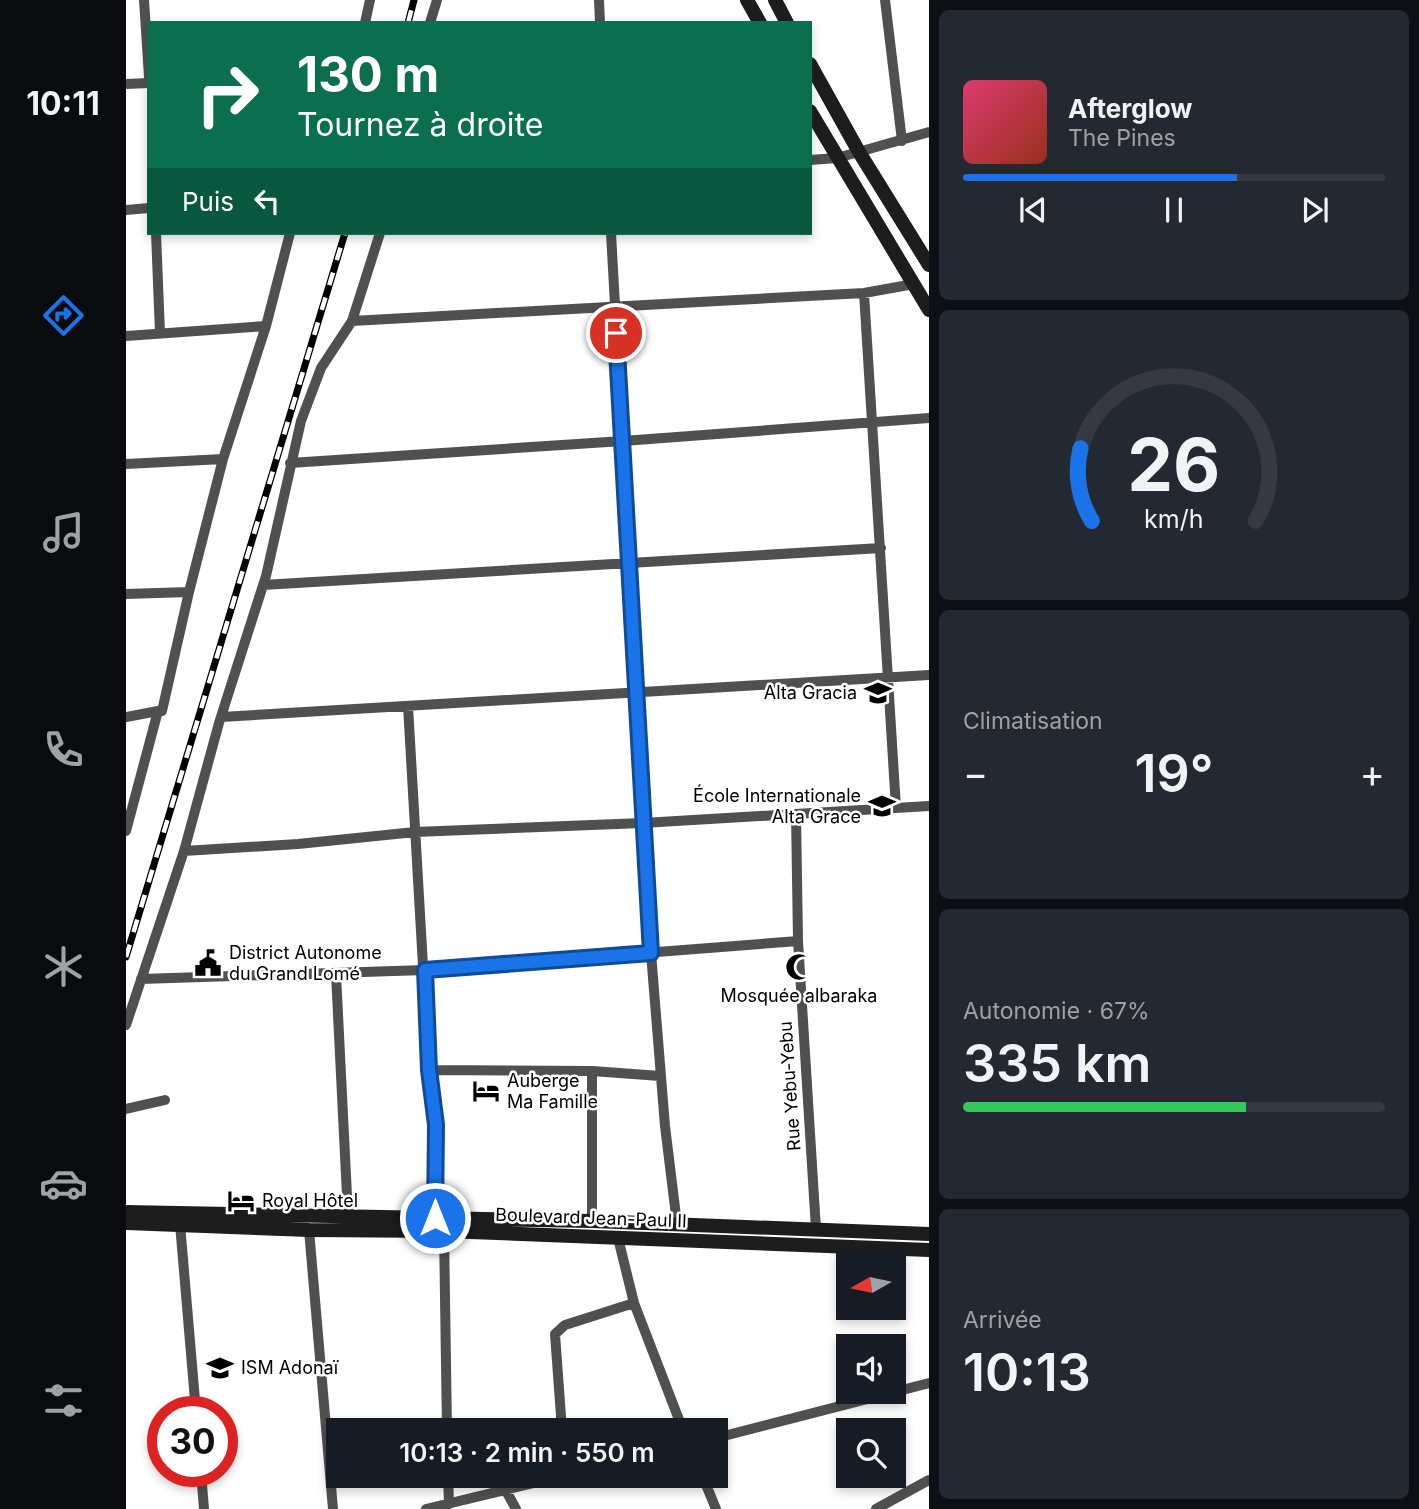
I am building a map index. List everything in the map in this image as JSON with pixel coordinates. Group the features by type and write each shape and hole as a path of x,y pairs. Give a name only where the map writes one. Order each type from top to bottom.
{"main road":[{"path":"747,0 759,21"},
{"path":"775,0 786,21"},
{"path":"812,68 859,152 929,265"},
{"path":"812,114 929,310"},
{"name":"Boulevard Jean-Paul II","path":"126,1212 592,1221 929,1234"},
{"name":"Boulevard Jean-Paul II","path":"126,1223 309,1230 444,1231 929,1250"}],"street":[{"path":"144,0 147,47"},
{"path":"365,21 370,0"},
{"path":"431,21 437,0"},
{"path":"599,0 600,21"},
{"path":"885,0 902,141"},
{"path":"126,84 147,83"},
{"path":"812,160 837,158 929,132"},
{"path":"126,210 147,208"},
{"path":"156,235 160,333"},
{"path":"126,717 162,711 223,459 266,326 289,235"},
{"path":"126,1025 184,851 221,717 263,585 304,412 321,368 352,321 379,235"},
{"path":"611,235 651,953 660,1076 677,1224"},
{"path":"352,321 864,293 914,284"},
{"path":"864,293 896,808"},
{"path":"126,336 266,326"},
{"path":"290,463 929,418"},
{"path":"126,464 223,459"},
{"path":"263,585 881,548"},
{"path":"126,594 189,592"},
{"path":"221,717 929,674"},
{"path":"408,706 429,1070 436,1125 435,1218"},
{"path":"126,831 158,711"},
{"path":"184,851 298,844 415,832 643,823 929,806"},
{"name":"Rue Yebu-Yebu","path":"796,814 799,941 816,1228"},
{"path":"141,979 425,970 799,941"},
{"path":"336,974 348,1216"},
{"path":"429,1070 592,1071 660,1076"},
{"path":"592,1071 592,1221"},
{"path":"126,1110 165,1100"},
{"path":"180,1224 195,1396"},
{"path":"309,1230 332,1509"},
{"path":"444,1231 447,1418"},
{"path":"618,1238 634,1303 678,1418"},
{"path":"561,1418 555,1334 565,1325 634,1303"},
{"path":"728,1435 929,1383"},
{"path":"876,1509 929,1480"},
{"path":"202,1487 204,1509"},
{"path":"448,1488 449,1504"},
{"path":"426,1509 509,1488"},
{"path":"707,1488 716,1509"},
{"path":"505,1489 516,1509"}],"railway":[{"path":"409,21 414,0"},
{"path":"126,957 344,235"}],"place":[{"name":"Alta Gracia","path":"878,693"},
{"name":"École Internationale Alta Grace","path":"882,806"},
{"name":"District Autonome du Grand Lomé","path":"208,963"},
{"name":"Mosquée albaraka","path":"799,967"},
{"name":"Auberge Ma Famille","path":"486,1091"},
{"name":"Royal Hôtel","path":"241,1201"},
{"name":"ISM Adonaï","path":"220,1368"}],"route":[{"path":"435,1218 436,1125 429,1070 425,970 651,953 616,333"}]}
